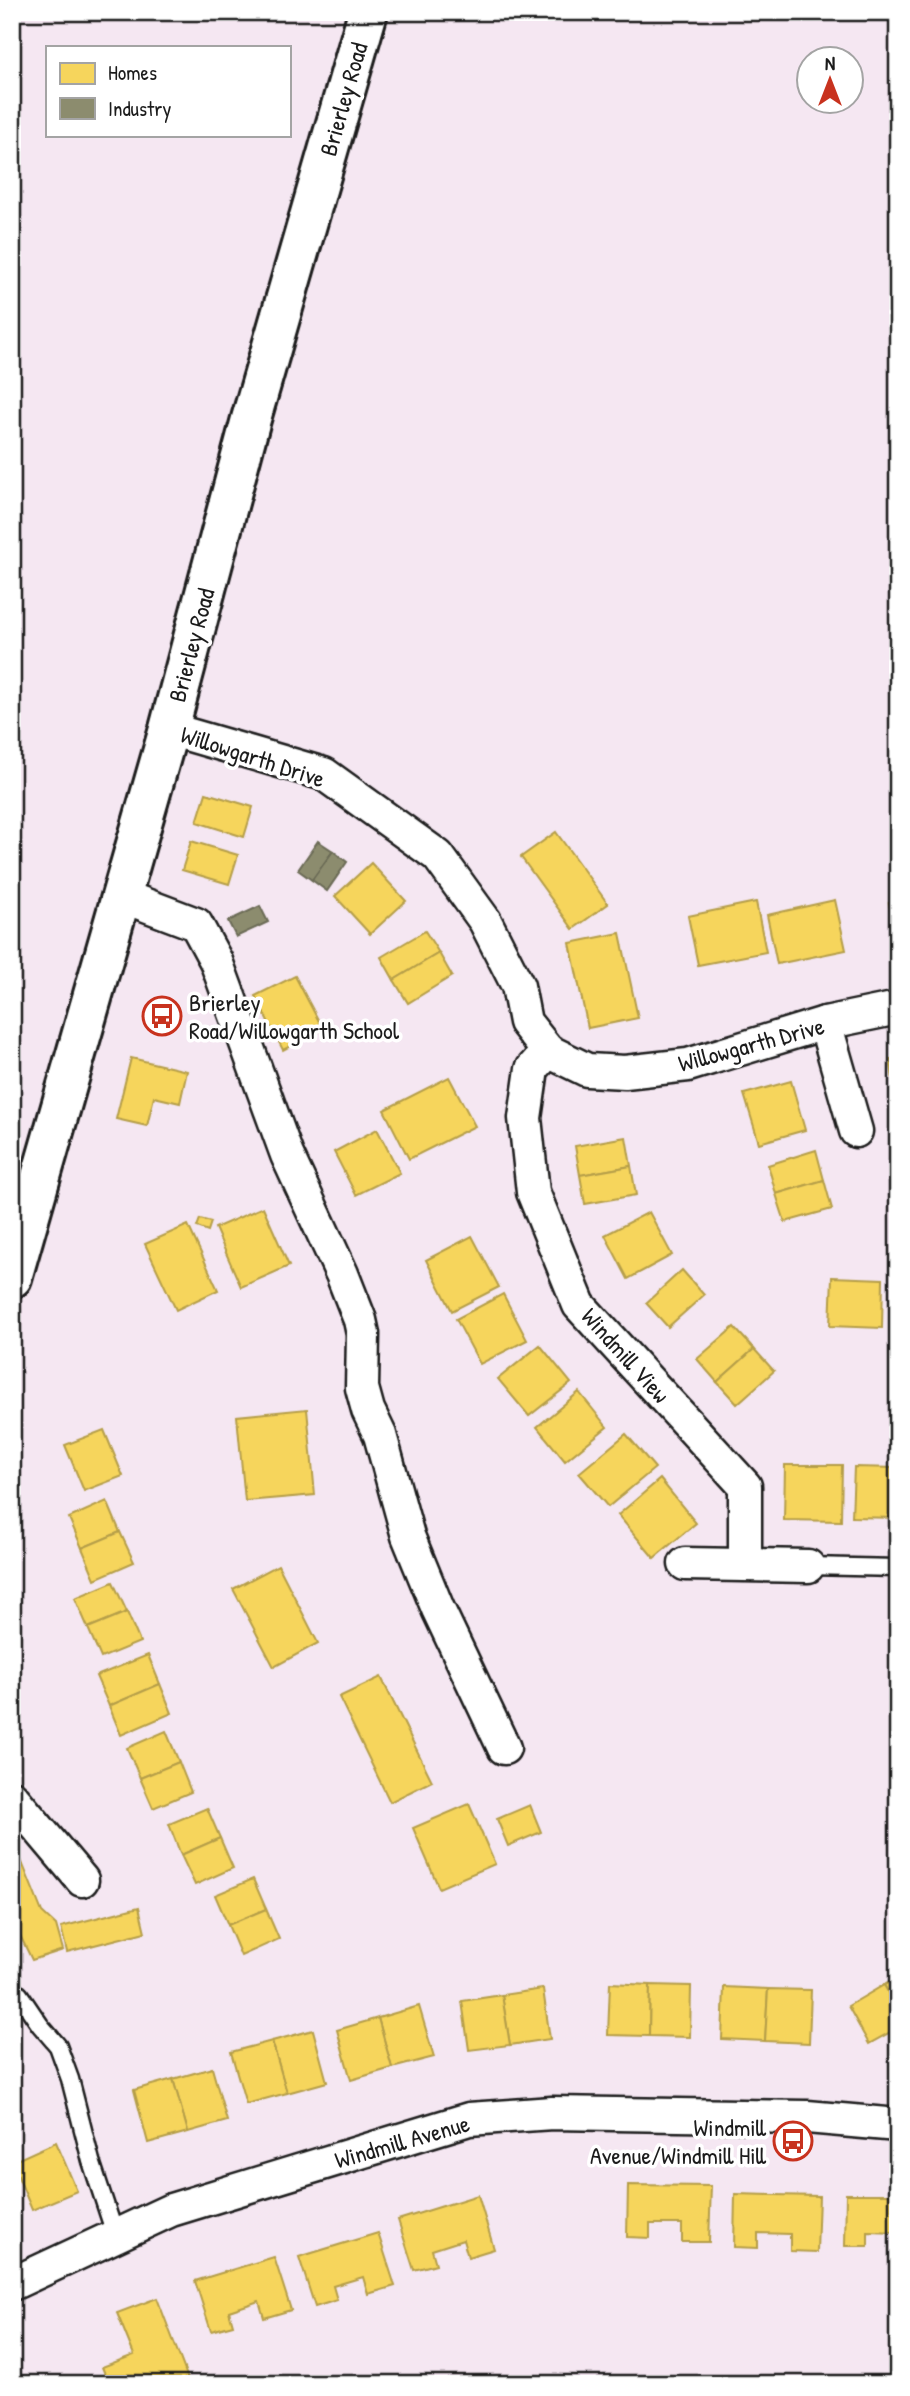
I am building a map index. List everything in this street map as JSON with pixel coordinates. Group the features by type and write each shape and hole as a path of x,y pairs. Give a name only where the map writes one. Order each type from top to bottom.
{"street":[{"name":"Brierley Road","path":"12,1278 169,729 251,419 368,12"},
{"name":"Willowgarth Drive","path":"169,729 324,774 438,856 485,921 518,986 525,1022 548,1051 587,1070 625,1072 688,1065 825,1023 898,1008"},
{"path":"121,896 196,924 216,961 287,1155 342,1274 360,1320 363,1334 362,1388 368,1410 380,1435 408,1536 438,1609 504,1748"},
{"path":"825,1023 856,1131"},
{"name":"Windmill View","path":"548,1051 532,1069 525,1118 533,1192 579,1305 745,1486 745,1564"},
{"path":"685,1564 808,1566"},
{"path":"12,1797 82,1880"},
{"name":"Windmill Avenue","path":"12,2284 171,2210 469,2119 552,2113 807,2117 898,2125"}],"lane":[{"path":"808,1566 898,1568"},
{"path":"19,1994 58,2046 74,2091 91,2161 116,2234"}],"building: Homes":[{"path":"206,793 253,807 244,837 197,822"},
{"path":"556,832 608,904 573,929 521,857"},
{"path":"191,841 238,855 229,884 182,870"},
{"path":"371,863 406,901 370,934 335,896"},
{"path":"835,900 846,950 777,964 767,915"},
{"path":"898,901 898,948 889,903"},
{"path":"756,902 766,952 698,965 688,916"},
{"path":"425,931 439,953 394,980 381,957"},
{"path":"620,933 638,1018 588,1028 570,943"},
{"path":"439,953 452,976 408,1003 394,980"},
{"path":"295,976 323,1029 283,1050 255,996"},
{"path":"131,1058 187,1071 180,1103 154,1097 147,1126 116,1119"},
{"path":"898,1058 898,1107 897,1107 890,1059"},
{"path":"449,1077 475,1126 409,1159 384,1110"},
{"path":"791,1081 805,1130 759,1143 744,1094"},
{"path":"377,1129 400,1173 356,1195 334,1152"},
{"path":"626,1137 631,1166 580,1175 575,1146"},
{"path":"816,1150 824,1180 776,1194 768,1165"},
{"path":"631,1166 636,1195 585,1204 580,1175"},
{"path":"824,1180 832,1209 785,1222 776,1194"},
{"path":"263,1207 289,1266 241,1287 215,1228"},
{"path":"649,1212 672,1255 628,1279 605,1235"},
{"path":"200,1219 211,1222 208,1231 197,1227"},
{"path":"188,1225 218,1290 176,1310 145,1244"},
{"path":"472,1236 499,1287 452,1311 426,1260"},
{"path":"682,1270 704,1295 668,1327 646,1303"},
{"path":"832,1277 883,1279 882,1328 830,1326"},
{"path":"894,1279 898,1279 898,1328 893,1328"},
{"path":"503,1294 527,1340 480,1364 456,1319"},
{"path":"734,1327 754,1349 717,1382 697,1359"},
{"path":"540,1345 571,1383 529,1416 498,1379"},
{"path":"754,1349 774,1371 737,1404 717,1382"},
{"path":"579,1392 607,1427 565,1461 537,1427"},
{"path":"307,1409 315,1495 245,1501 237,1416"},
{"path":"104,1430 123,1476 84,1491 65,1445"},
{"path":"626,1434 655,1468 608,1507 579,1473"},
{"path":"785,1465 842,1465 841,1521 784,1520"},
{"path":"854,1467 898,1468 898,1518 852,1517"},
{"path":"660,1479 696,1523 654,1558 618,1515"},
{"path":"107,1501 120,1532 82,1548 69,1518"},
{"path":"120,1532 134,1562 95,1579 82,1548"},
{"path":"278,1565 318,1643 274,1667 233,1589"},
{"path":"113,1582 127,1612 88,1628 75,1598"},
{"path":"127,1612 140,1642 101,1658 88,1628"},
{"path":"148,1655 160,1684 109,1706 96,1676"},
{"path":"381,1677 432,1781 390,1802 339,1697"},
{"path":"160,1684 172,1713 121,1735 109,1706"},
{"path":"166,1731 179,1762 140,1778 127,1748"},
{"path":"179,1762 191,1792 153,1808 140,1778"},
{"path":"469,1804 495,1864 439,1888 413,1828"},
{"path":"530,1805 541,1832 508,1846 497,1819"},
{"path":"207,1808 220,1838 181,1855 169,1824"},
{"path":"220,1838 233,1868 195,1885 181,1855"},
{"path":"13,1840 42,1912 56,1925 63,1950 32,1960 12,1919"},
{"path":"253,1879 266,1909 228,1925 215,1895"},
{"path":"139,1907 145,1932 67,1952 61,1927"},
{"path":"266,1909 279,1939 241,1956 228,1925"},
{"path":"898,1978 898,2010 884,1985"},
{"path":"610,1983 650,1985 649,2036 608,2035"},
{"path":"650,1985 691,1986 690,2037 649,2036"},
{"path":"884,1985 898,2010 898,2028 869,2044 848,2006"},
{"path":"724,1987 768,1989 765,2041 722,2039"},
{"path":"543,1989 550,2039 510,2045 502,1995"},
{"path":"768,1989 811,1990 809,2043 765,2041"},
{"path":"502,1995 510,2045 469,2050 462,2001"},
{"path":"419,2006 434,2057 392,2068 378,2018"},
{"path":"378,2018 392,2068 351,2080 337,2030"},
{"path":"313,2030 327,2082 287,2093 272,2041"},
{"path":"272,2041 287,2093 246,2104 231,2052"},
{"path":"212,2068 227,2121 188,2132 173,2079"},
{"path":"173,2079 188,2132 148,2143 134,2090"},
{"path":"56,2142 77,2191 32,2210 12,2162"},
{"path":"628,2185 711,2186 709,2242 682,2242 682,2224 650,2224 650,2238 627,2237"},
{"path":"735,2194 819,2196 817,2252 790,2251 790,2234 758,2233 758,2248 734,2247"},
{"path":"846,2194 898,2194 898,2233 868,2232 868,2246 845,2246"},
{"path":"478,2195 494,2249 468,2257 463,2240 432,2250 436,2264 414,2270 398,2220"},
{"path":"378,2233 395,2286 368,2294 363,2277 333,2286 337,2300 315,2307 299,2257"},
{"path":"274,2257 291,2310 264,2318 259,2301 229,2311 233,2325 211,2331 195,2281"},
{"path":"157,2298 190,2384 109,2384 102,2367 134,2355 117,2313"}],"building: Industry":[{"path":"318,841 333,851 312,880 298,870"},
{"path":"333,851 347,862 327,891 312,880"},
{"path":"260,906 268,922 236,937 228,921"}],"place":[{"name":"Brierley Road/Willowgarth School","path":"162,1016"},
{"name":"Windmill Avenue/Windmill Hill","path":"793,2141"}]}
